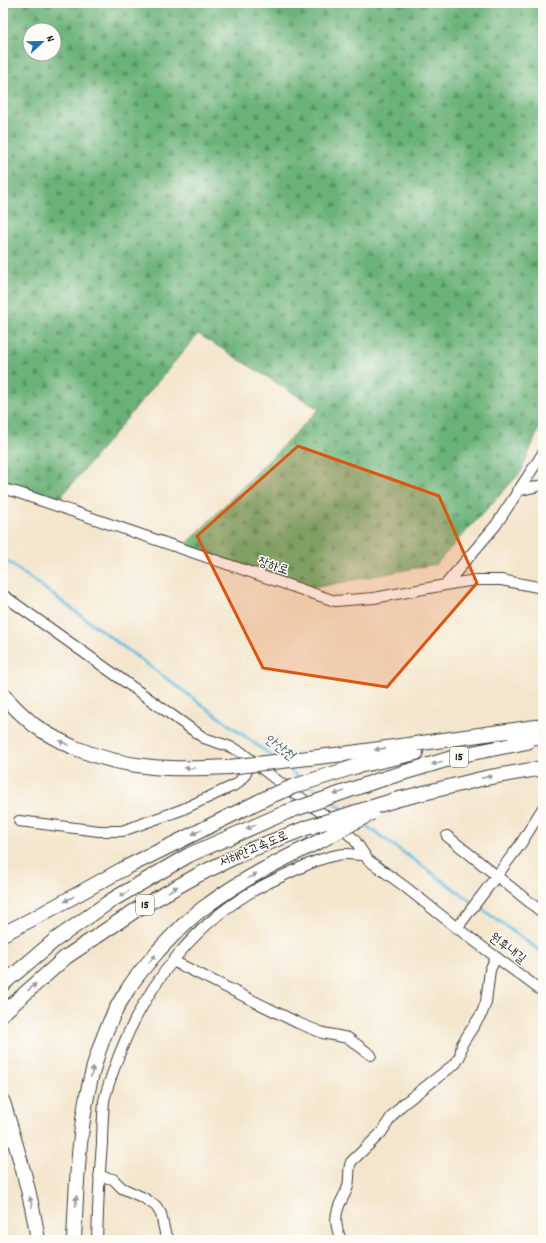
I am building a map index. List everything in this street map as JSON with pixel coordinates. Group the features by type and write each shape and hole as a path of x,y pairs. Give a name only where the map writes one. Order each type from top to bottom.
{"highway":[{"path":"3,695 35,725 60,741 87,753 112,761 165,768 193,769 229,767 344,754 543,726"},
{"path":"3,934 125,868 270,796 295,786 354,767 404,755 467,743 543,738"},
{"name":"서해안고속도로","path":"3,984 55,940 112,900 189,856 287,812 376,781 462,756 543,738"},
{"name":"서해안고속도로","path":"3,1013 66,957 136,910 198,875 238,855 306,828 395,800 485,778 543,768"},
{"path":"74,1240 81,1139 86,1102 95,1059 110,1021 128,988 177,930 207,905 240,882 322,840 395,800"},
{"path":"3,1102 24,1174 38,1240"}],"street":[{"path":"446,584 496,525 543,453"},
{"path":"517,491 543,485"},
{"name":"장하로","path":"3,489 16,492 335,601 374,598 446,584 477,580 501,580 543,588"},
{"name":"원후내길","path":"3,595 204,738 241,752 252,762 334,822 354,839 368,860 543,992"},
{"path":"19,821 99,831 122,831 181,810 237,784 244,776 252,762"},
{"path":"458,927 520,845 543,808"},
{"path":"447,836 495,878 543,913"},
{"path":"97,1240 99,1176 105,1100 115,1066 126,1038 154,987 173,961 202,929 228,907 260,887 327,858 346,854 364,855"},
{"path":"341,1240 337,1229 336,1219 348,1186 349,1166 351,1162 381,1133 392,1116 402,1105 456,1063 460,1056 462,1044 482,1013 486,1002 490,970 496,956"},
{"path":"173,961 298,1023 323,1033 348,1038 371,1055"},
{"path":"99,1176 113,1179 122,1188 144,1198 156,1206 161,1214 165,1234 170,1240"}],"highlighted area":[{"path":"298,446 439,496 477,583 387,687 263,668 197,536"}],"green space":[{"path":"3,3 543,3 543,418 521,472 436,564 302,590 180,551 319,409 198,334 55,504 3,481"}],"waterway":[{"name":"안산천","path":"3,558 273,757"},
{"name":"안산천","path":"283,765 301,779"},
{"name":"안산천","path":"311,786 324,795"},
{"name":"안산천","path":"332,801 345,811"},
{"name":"안산천","path":"361,822 543,953"}]}
